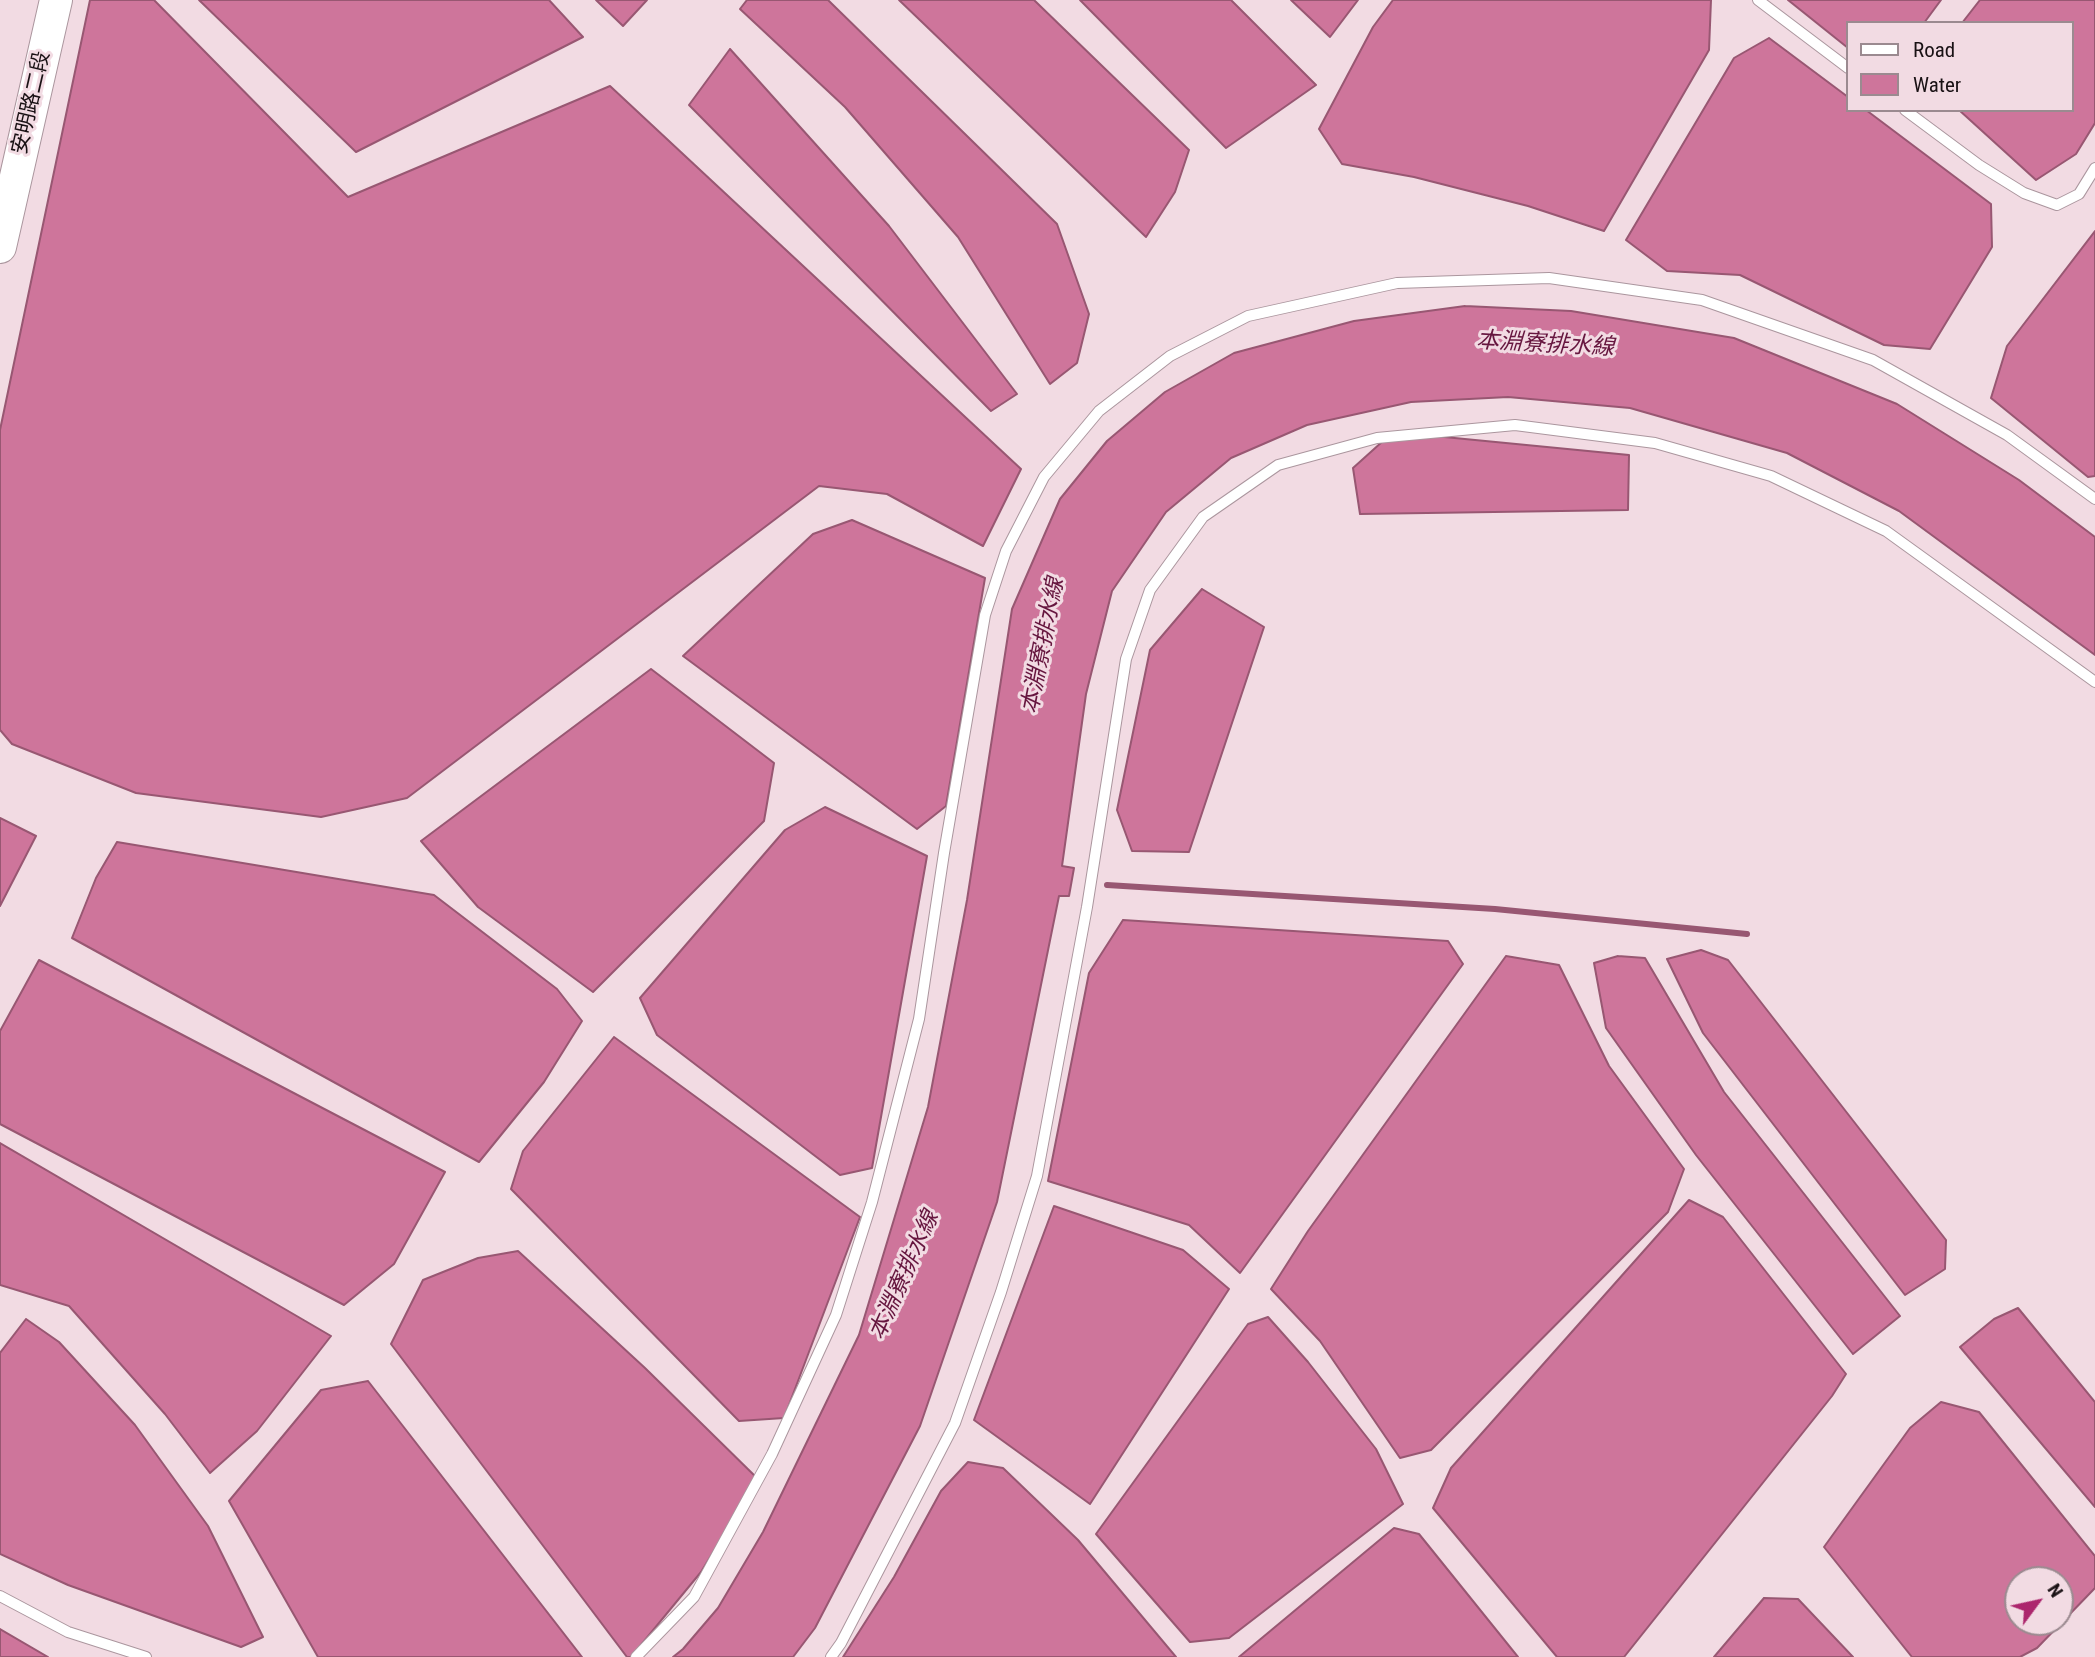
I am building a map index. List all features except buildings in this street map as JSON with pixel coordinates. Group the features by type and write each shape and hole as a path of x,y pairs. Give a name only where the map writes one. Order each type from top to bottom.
{"main road":[{"name":"安明路二段","path":"0,247 56,0"}],"lane":[{"path":"1758,0 1846,66"},
{"path":"1908,112 1979,165 2024,193 2057,205 2079,194 2095,168"},
{"path":"636,1657 694,1597 772,1454 836,1315 872,1202 919,1020 944,853 985,615 1006,551 1044,477 1099,411 1170,356 1248,316 1397,283 1549,278 1702,300 1873,360 2007,435 2095,499"},
{"path":"831,1657 841,1643 955,1423 1001,1292 1037,1176 1087,907 1126,659 1150,590 1203,517 1278,465 1377,438 1515,425 1655,443 1772,476 1886,531 2095,682"},
{"path":"0,1595 68,1632 146,1657"}],"water":[{"path":"90,0 154,0 348,197 610,86 1021,469 983,546 887,494 819,486 407,798 321,817 136,793 12,744 0,730 0,430"},
{"path":"199,0 549,0 583,37 356,152"},
{"path":"596,0 647,0 623,26"},
{"path":"747,0 828,0 1057,224 1089,314 1077,363 1050,384 958,237 845,107 740,9"},
{"path":"899,0 1034,0 1189,150 1175,192 1146,237"},
{"path":"1080,0 1231,0 1316,85 1226,148"},
{"path":"1291,0 1358,0 1330,37"},
{"path":"1393,0 1711,0 1709,50 1604,231 1528,206 1414,177 1342,164 1319,129 1373,27"},
{"path":"1788,0 1941,0 1925,21 1846,21 1846,46"},
{"path":"1980,0 2095,0 2095,123 2076,154 2036,180 1961,112 2074,112 2074,21 1964,21"},
{"path":"1769,38 1846,96 1846,112 1869,112 1991,204 1992,247 1930,349 1884,345 1740,275 1667,271 1626,240 1734,58"},
{"path":"730,49 889,226 1017,394 991,411 689,105"},
{"path":"2095,231 2095,476 2088,477 1991,398 2007,346"},
{"name":"本淵寮排水線","path":"1465,306 1571,311 1734,338 1897,404 2019,480 2095,537 2095,655 1899,511 1787,453 1630,408 1508,397 1411,402 1307,425 1231,458 1166,512 1112,591 1086,694 1062,866 1074,868 1069,896 1059,896 997,1202 920,1426 815,1628 793,1657 673,1657 718,1608 763,1532 859,1335 928,1107 967,900 1012,609 1060,499 1107,441 1165,392 1234,353 1354,321"},
{"path":"1393,432 1629,455 1628,510 1360,514 1353,468"},
{"path":"852,520 985,578 946,806 917,829 683,656 813,534"},
{"path":"1202,589 1264,627 1189,852 1132,851 1117,810 1150,650"},
{"path":"651,669 774,763 764,821 593,992 478,907 421,841"},
{"path":"825,807 927,856 872,1168 840,1175 657,1035 640,998 785,830"},
{"path":"0,818 36,836 0,906"},
{"path":"117,842 434,895 557,989 582,1021 544,1082 479,1162 72,938 96,878"},
{"path":"1123,920 1448,941 1463,964 1240,1273 1189,1225 1048,1181 1089,973"},
{"path":"1701,950 1728,960 1946,1240 1945,1269 1905,1295 1703,1033 1667,959"},
{"path":"1506,956 1559,965 1609,1066 1684,1169 1668,1212 1431,1450 1400,1458 1320,1341 1271,1289 1308,1231"},
{"path":"1618,956 1645,958 1724,1092 1900,1316 1853,1354 1696,1155 1606,1028 1594,963"},
{"path":"39,960 445,1172 394,1264 344,1305 0,1124 0,1031"},
{"path":"614,1037 860,1217 784,1418 739,1421 511,1189 523,1151"},
{"path":"0,1143 331,1336 257,1431 210,1473 165,1414 69,1306 0,1285"},
{"path":"1689,1200 1723,1217 1846,1374 1832,1396 1624,1657 1557,1657 1433,1508 1451,1468"},
{"path":"1054,1206 1183,1250 1229,1289 1090,1504 974,1420"},
{"path":"518,1251 645,1368 758,1479 701,1572 631,1657 627,1657 391,1344 423,1280 478,1258"},
{"path":"2018,1308 2095,1402 2095,1507 1960,1347 1994,1319"},
{"path":"1268,1317 1308,1362 1376,1449 1403,1504 1229,1638 1190,1642 1096,1534 1248,1324"},
{"path":"26,1319 59,1342 135,1425 208,1526 263,1637 241,1647 68,1585 0,1554 0,1353"},
{"path":"368,1381 582,1657 318,1657 229,1501 321,1390"},
{"path":"1941,1402 1979,1412 2095,1556 2095,1588 2074,1610 2074,1566 2004,1566 2004,1636 2049,1636 2037,1648 2020,1657 1912,1657 1824,1547 1910,1428"},
{"path":"968,1462 1003,1468 1078,1540 1176,1657 843,1657 894,1577 941,1491"},
{"path":"1394,1528 1419,1534 1518,1657 1239,1657"},
{"path":"1764,1598 1798,1599 1853,1657 1714,1657"},
{"path":"0,1629 48,1657 0,1657"}],"waterway":[{"path":"1107,885 1495,909 1747,934"}]}
